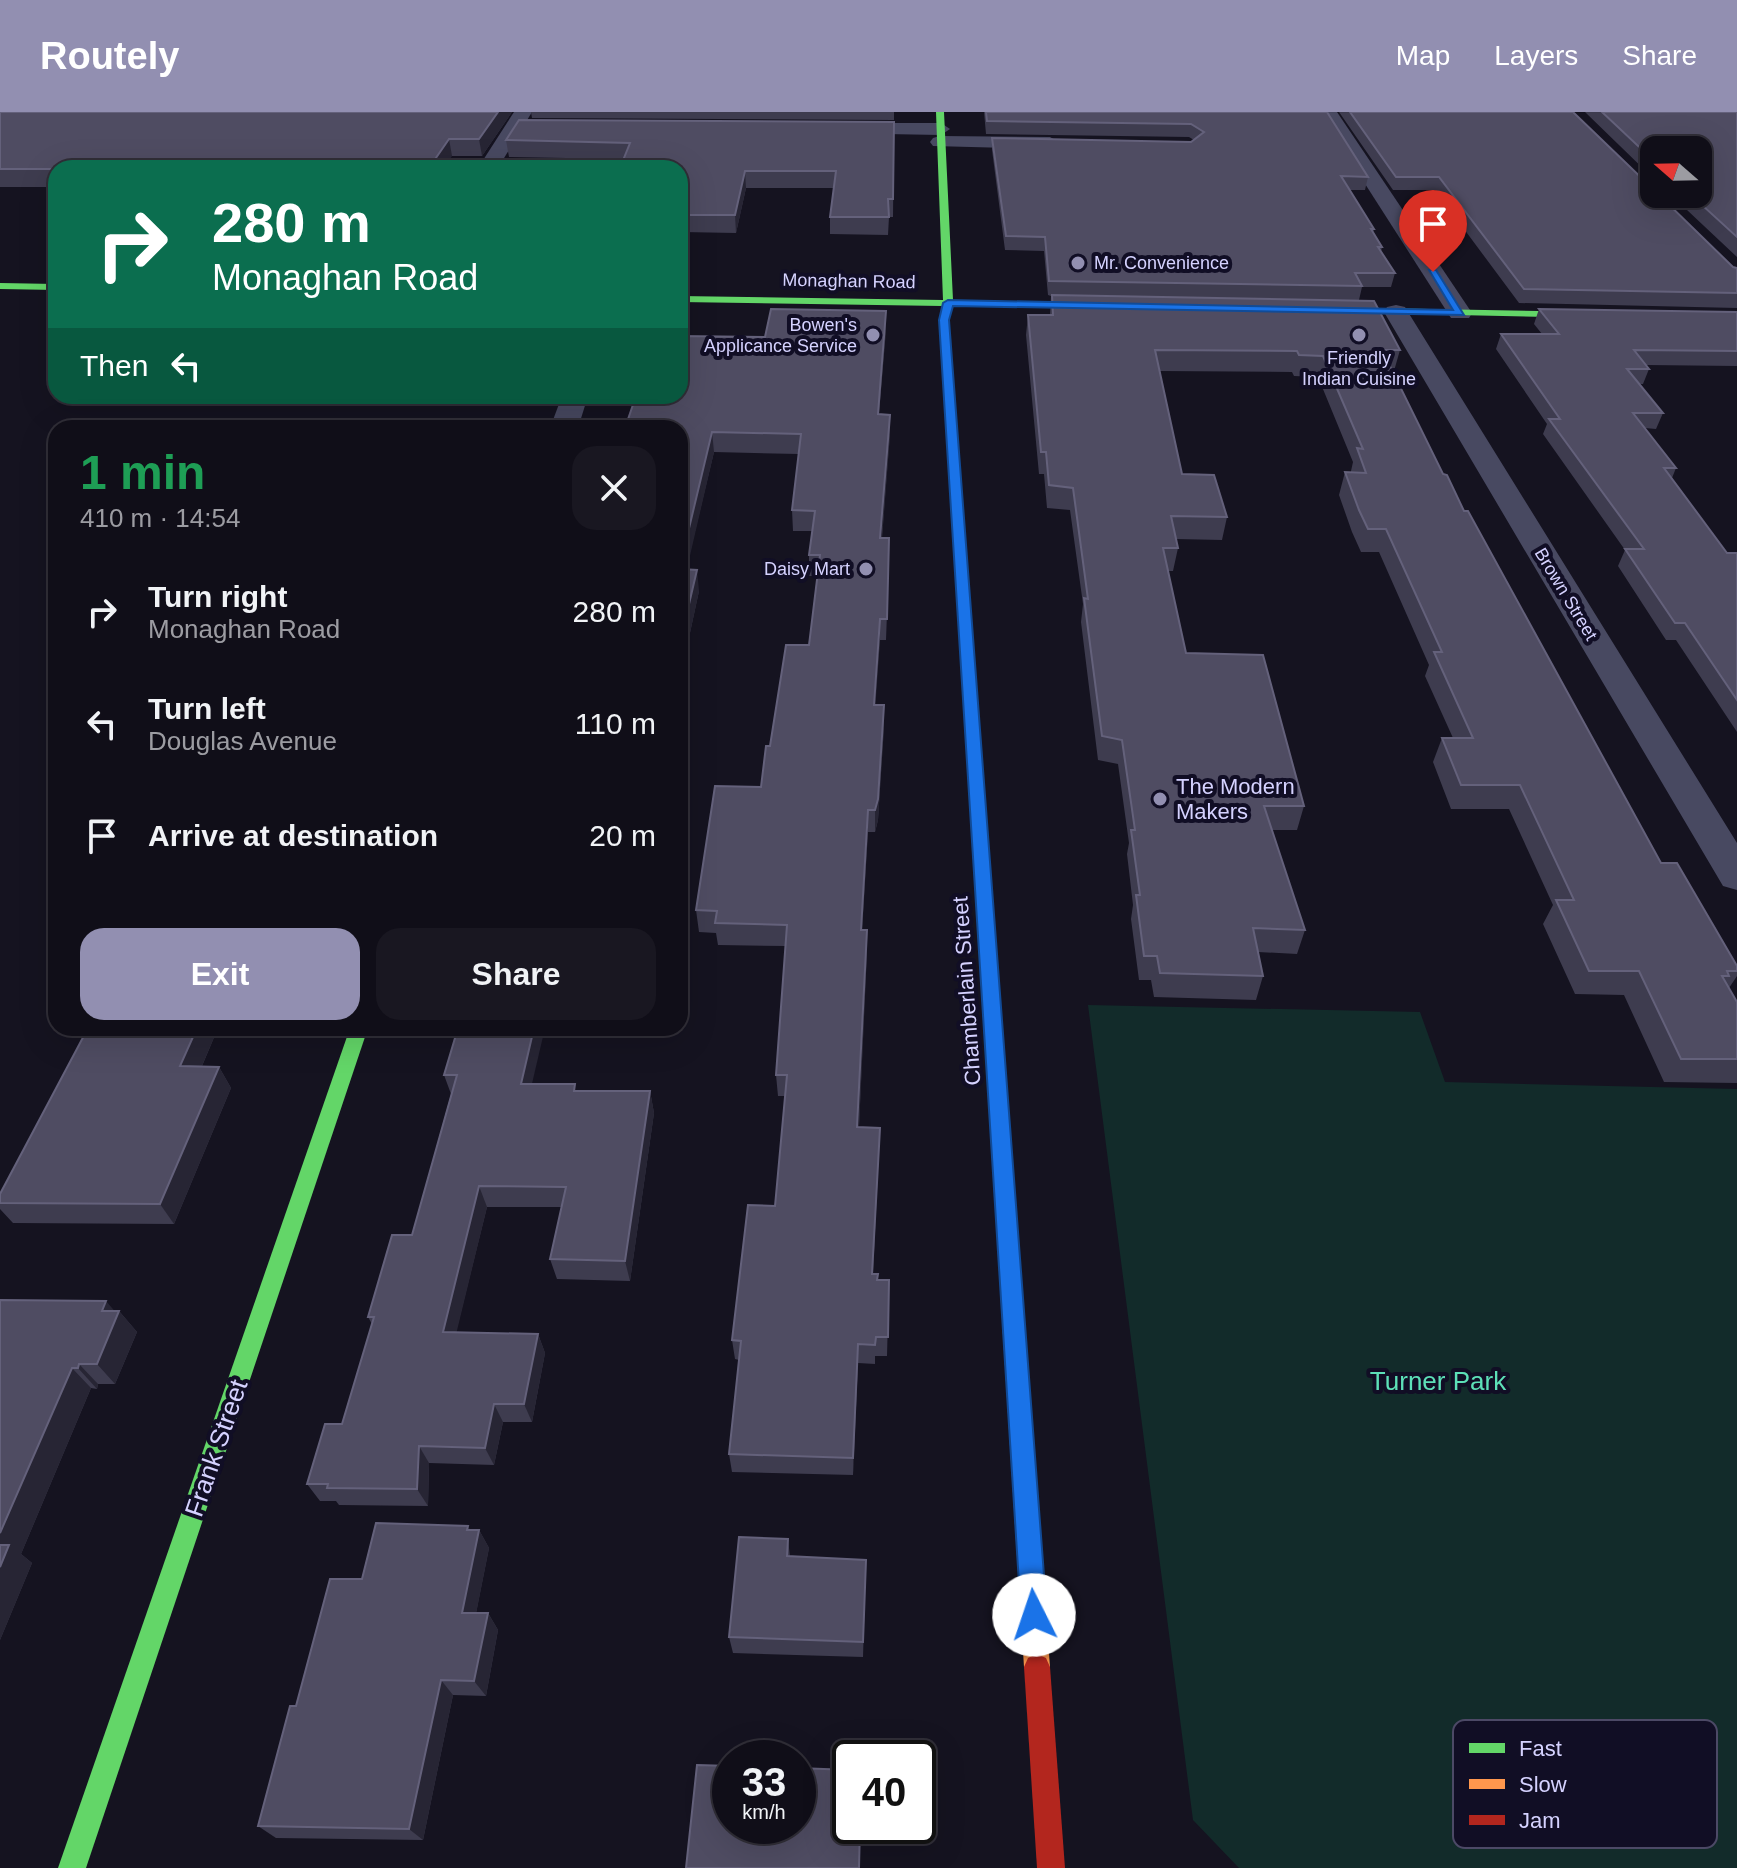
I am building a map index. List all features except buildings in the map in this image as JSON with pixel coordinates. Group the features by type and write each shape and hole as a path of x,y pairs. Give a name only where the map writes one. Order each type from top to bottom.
{"street":[{"path":"1328,112 1460,313"},
{"path":"493,160 518,120 544,127"},
{"path":"820,129 940,128 1066,144"},
{"name":"Chamberlain Street","path":"940,128 948,303 944,320 1051,1868"},
{"path":"0,286 48,287"},
{"name":"Monaghan Road","path":"688,299 1129,306"},
{"path":"1302,310 1614,315"},
{"name":"Brown Street","path":"1396,312 1737,876"},
{"name":"Frank Street","path":"72,1868 356,1036"}],"green space":[{"name":"Turner Park","path":"1088,1005 1420,1012 1445,1082 1737,1089 1737,1868 1239,1868 1193,1820"}],"traffic: fast":[{"path":"940,112 948,303 944,320 994,1050"},
{"path":"0,286 48,287"},
{"path":"688,299 1111,306"},
{"path":"1319,310 1599,315"},
{"path":"72,1868 356,1036"}],"traffic: slow":[{"path":"1013,1319 1037,1667"}],"traffic: jam":[{"path":"994,1050 1013,1319"},
{"path":"1037,1667 1051,1868"}],"place":[{"name":"Mr. Convenience","path":"1078,263"},
{"name":"Bowen's Applicance Service","path":"873,335"},
{"name":"Friendly Indian Cuisine","path":"1359,335"},
{"name":"Daisy Mart","path":"866,569"},
{"name":"The Modern Makers","path":"1160,799"}],"route":[{"path":"1034,1615 944,320 948,303 1460,313 1433,272"}]}
